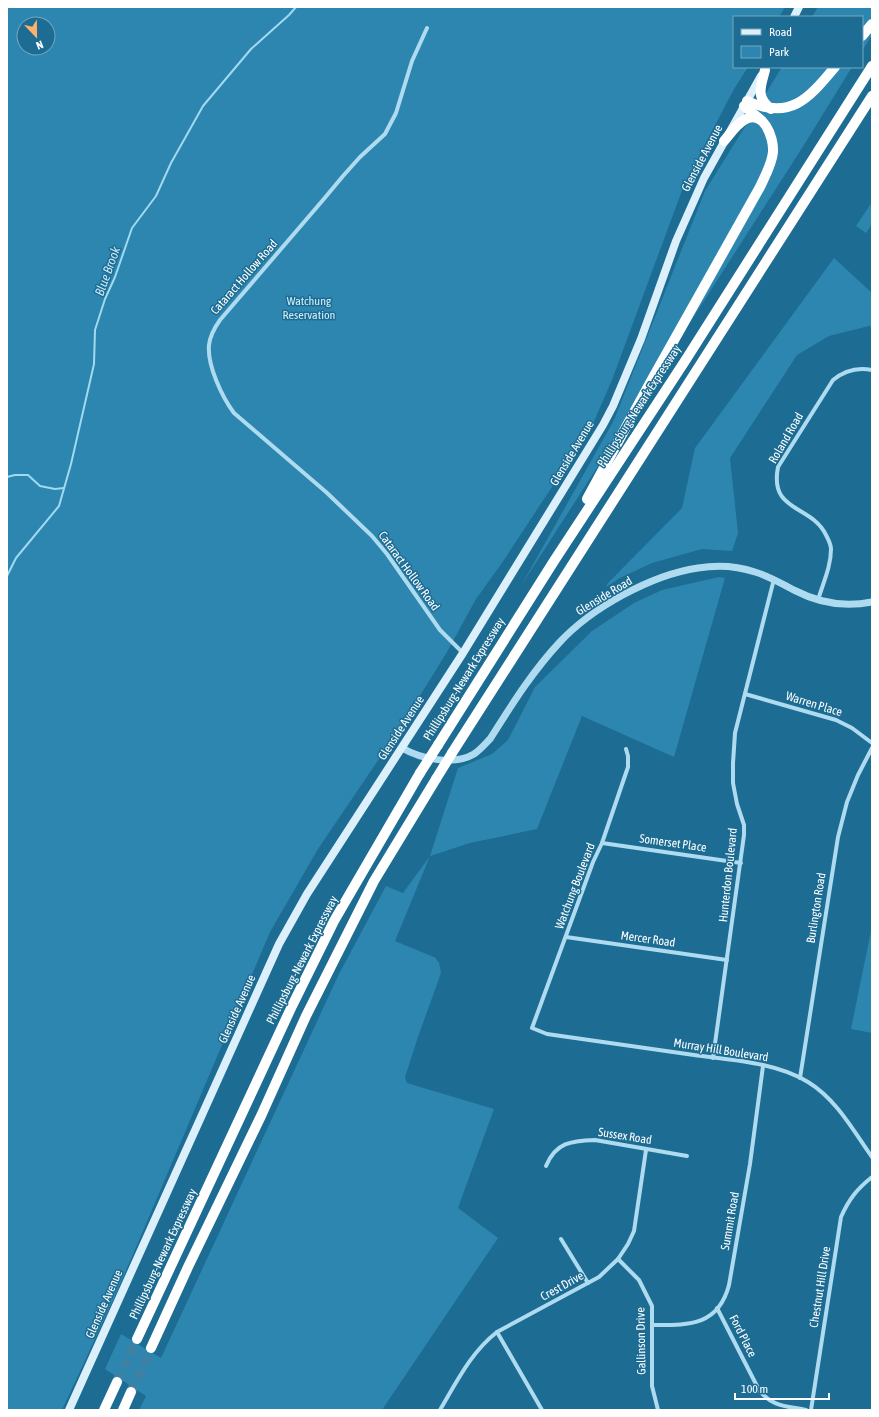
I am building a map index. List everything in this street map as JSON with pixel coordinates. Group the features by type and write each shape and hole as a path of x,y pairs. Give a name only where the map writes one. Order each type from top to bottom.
{"highway":[{"path":"863,35 872,24"},
{"name":"Phillipsburg-Newark Expressway","path":"137,1339 292,1006 334,921 420,772 554,561 685,361 872,66"},
{"path":"766,68 760,88 760,97 771,109"},
{"path":"746,103 771,109 790,107 804,99 818,87 834,68"},
{"path":"151,1348 261,1116 313,1002 374,880 452,753 872,96"},
{"path":"554,561 650,383 760,187 768,170 773,152 771,138 767,126 746,103"},
{"path":"724,141 744,120 754,118 762,120"},
{"path":"104,1410 117,1382"},
{"path":"123,1410 131,1392"}],"main road":[{"path":"794,16 799,7"},
{"name":"Glenside Avenue","path":"69,1410 280,944 307,894 463,654 603,425 641,339 676,241 704,178 766,68"}],"street":[{"name":"Cataract Hollow Road","path":"427,28 412,61 396,112 385,134 347,172 220,320 212,333 209,352 225,400 234,413 326,492 372,536 387,554 440,630 463,654"},
{"name":"Roland Road","path":"818,600 831,562 830,543 816,520 792,507 783,499 777,486 776,478 778,467 833,380 842,373 854,369 872,370"},
{"name":"Glenside Road","path":"402,748 410,753 433,759 463,758 473,754 490,739 527,681 559,642 576,626 594,612 614,600 643,586 681,571 720,566 738,568 774,579 797,592 818,600 831,603 848,604 872,602"},
{"name":"Hunterdon Boulevard","path":"713,1058 744,842 744,825 737,804 735,790 733,763 735,733 774,579"},
{"name":"Warren Place","path":"745,694 836,720 852,728 872,743"},
{"name":"Burlington Road","path":"800,1078 838,837 846,802 872,748"},
{"name":"Watchung Boulevard","path":"532,1028 593,862 602,843 628,767 628,756 626,749"},
{"name":"Somerset Place","path":"602,843 741,862"},
{"name":"Mercer Road","path":"566,937 727,960"},
{"name":"Murray Hill Boulevard","path":"532,1028 547,1034 763,1066 789,1073 800,1078 825,1095 837,1107 872,1157"},
{"name":"Summit Road","path":"652,1325 691,1324 705,1318 717,1308 726,1295 750,1164 763,1066"},
{"name":"Sussex Road","path":"546,1166 555,1150 568,1143 595,1140 687,1156"},
{"name":"Crest Drive","path":"440,1410 476,1352 488,1339 497,1332 588,1283 606,1271 618,1259 628,1244 634,1231 646,1150"},
{"name":"Chestnut Hill Drive","path":"811,1410 841,1217 848,1201 863,1184 872,1177"},
{"path":"561,1239 588,1283"},
{"name":"Gallinson Drive","path":"618,1259 639,1280 648,1295 652,1306 652,1386 658,1410"},
{"name":"Ford Place","path":"717,1308 759,1390 764,1396 775,1404 806,1410"},
{"path":"497,1332 542,1410"}],"green space":[{"name":"Watchung Reservation","path":"7,7 785,7 780,16 733,16 733,68 747,68 734,89 684,185 612,380 592,426 502,563 476,599 447,652 402,725 318,849 270,932 115,1296 62,1410 7,1410"},
{"path":"818,7 872,7 872,35 863,49 863,16 813,16"},
{"path":"781,68 851,68 804,145 521,586 614,420 705,191"},
{"path":"872,202 872,224 866,233 856,226"},
{"path":"834,258 872,293 872,327 869,326 829,336 797,355 730,458 738,533 732,551 702,549 652,563 620,578 606,587 607,584 682,508 695,448"},
{"path":"719,577 725,578 674,757 582,716 537,829 470,843 430,856 458,768 492,754 508,740 535,687 592,631 634,603 662,590"},
{"path":"430,856 395,941 436,958 439,962 441,973 405,1077 407,1083 494,1109 458,1208 498,1238 382,1410 139,1410 146,1396 105,1369 121,1334 161,1358 339,974 386,886 403,893"},
{"path":"872,926 872,1033 851,1029"}],"waterway":[{"name":"Blue Brook","path":"7,576 16,558 59,506 71,464 94,364 95,330 132,228 156,196 171,163 203,106 251,49 296,7"},
{"path":"7,477 15,475 28,475 40,486 55,489 64,488"}],"tunnel":[{"path":"117,1382 137,1339"},
{"path":"131,1392 151,1348"}]}
